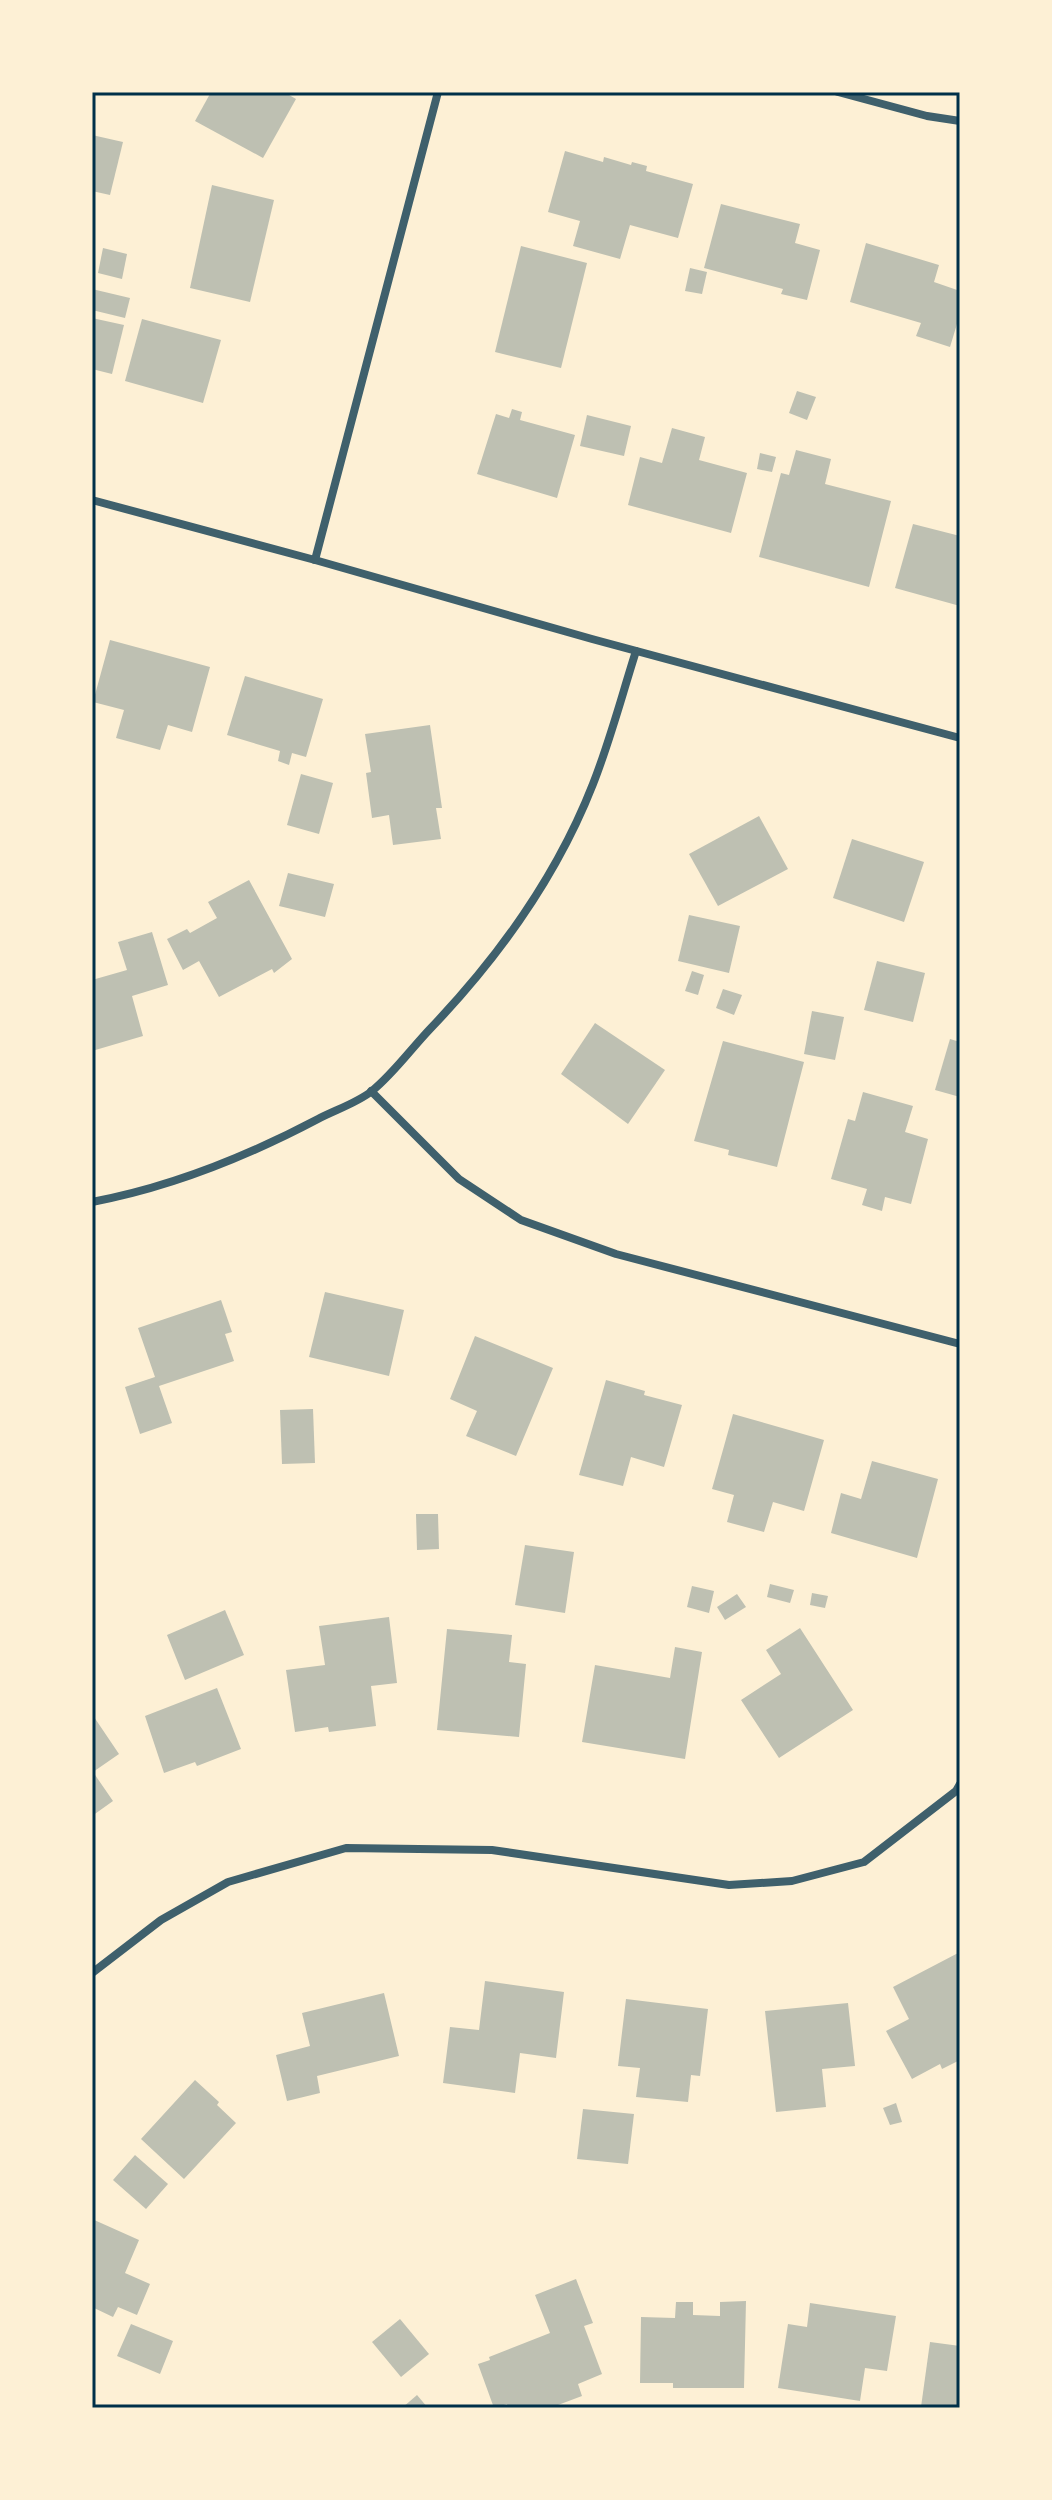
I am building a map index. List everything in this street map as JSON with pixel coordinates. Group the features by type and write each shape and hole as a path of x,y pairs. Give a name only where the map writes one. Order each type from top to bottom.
{"street":[{"path":"315,560 438,92"},
{"path":"838,92 927,116 960,121"},
{"path":"92,500 960,738"},
{"path":"92,1202 130,1195 197,1175 274,1142 371,1091 442,1017 509,937 539,892 567,842 594,783 636,651"},
{"path":"371,1091 459,1179 521,1220 616,1254 960,1344"},
{"path":"92,1973 161,1920 228,1882 346,1848 492,1850 729,1885 792,1881 864,1862 956,1791 960,1784"}],"building":[{"path":"211,92 284,92 296,99 263,158 195,121"},
{"path":"92,135 123,142 110,195 92,191"},
{"path":"565,151 603,162 604,157 631,165 632,162 647,166 646,171 693,184 678,238 630,225 620,259 573,246 580,221 548,212"},
{"path":"212,185 274,200 250,302 190,288"},
{"path":"721,204 800,224 795,243 820,250 807,300 781,294 783,289 704,268"},
{"path":"866,243 939,265 934,282 960,291 960,314 950,347 916,336 921,323 850,302"},
{"path":"521,246 587,263 561,368 495,352"},
{"path":"103,248 127,254 122,279 98,273"},
{"path":"690,268 707,272 702,294 685,291"},
{"path":"92,289 130,298 125,318 92,310"},
{"path":"92,318 124,325 112,374 92,369"},
{"path":"142,319 221,340 203,403 125,381"},
{"path":"797,391 816,397 807,420 789,413"},
{"path":"512,409 522,412 520,420 575,435 557,498 477,474 496,414 509,418"},
{"path":"587,415 631,426 624,456 580,446"},
{"path":"672,428 705,437 699,460 747,473 731,533 628,505 640,457 662,463"},
{"path":"796,450 831,459 825,484 891,501 869,587 759,557 781,473 789,475"},
{"path":"760,453 776,457 772,472 757,469"},
{"path":"913,524 960,536 960,606 895,588"},
{"path":"110,640 210,667 192,732 168,725 160,750 116,738 124,710 93,702"},
{"path":"245,676 323,699 306,757 292,753 289,765 278,761 280,751 227,735"},
{"path":"430,725 442,808 436,808 441,839 393,845 389,815 372,818 366,773 371,772 365,734"},
{"path":"301,774 333,783 319,834 287,825"},
{"path":"759,816 788,869 718,906 689,854"},
{"path":"852,839 924,862 904,922 833,898"},
{"path":"288,873 334,884 325,917 279,906"},
{"path":"249,880 292,959 274,973 272,969 219,997 199,961 183,970 167,939 187,929 190,933 217,918 208,902"},
{"path":"689,915 740,926 729,973 678,961"},
{"path":"152,932 168,985 132,996 143,1036 92,1051 92,980 127,970 118,942"},
{"path":"877,961 925,973 913,1022 864,1010"},
{"path":"692,971 704,975 698,995 685,991"},
{"path":"723,989 742,995 734,1015 716,1008"},
{"path":"812,1011 844,1017 835,1060 804,1054"},
{"path":"595,1023 665,1070 628,1124 561,1074"},
{"path":"950,1039 960,1042 960,1097 935,1090"},
{"path":"723,1041 804,1062 777,1167 728,1155 729,1150 694,1141"},
{"path":"863,1092 913,1106 905,1132 928,1139 911,1204 885,1197 882,1211 862,1205 867,1189 831,1179 848,1119 855,1121"},
{"path":"325,1292 404,1310 389,1376 309,1357"},
{"path":"221,1300 232,1332 225,1334 234,1361 159,1386 172,1423 140,1434 125,1387 155,1377 138,1328"},
{"path":"475,1336 553,1368 516,1456 466,1436 477,1411 450,1399"},
{"path":"606,1380 682,1405 664,1467 631,1457 623,1486 579,1475"},
{"path":"313,1409 315,1463 282,1464 280,1410"},
{"path":"733,1414 824,1440 804,1511 773,1502 764,1532 727,1522 734,1495 712,1489"},
{"path":"872,1461 938,1479 917,1558 831,1533 841,1493 861,1499"},
{"path":"416,1514 438,1514 439,1549 417,1550"},
{"path":"525,1545 574,1552 565,1613 515,1605"},
{"path":"770,1584 794,1590 790,1603 767,1597"},
{"path":"692,1586 714,1591 709,1613 687,1607"},
{"path":"812,1593 828,1596 825,1608 810,1605"},
{"path":"737,1594 746,1607 725,1620 717,1607"},
{"path":"225,1610 244,1655 185,1680 167,1635"},
{"path":"389,1617 397,1683 371,1686 376,1726 329,1732 328,1727 295,1732 286,1670 325,1665 319,1626"},
{"path":"800,1628 853,1710 779,1758 741,1700 781,1674 766,1650"},
{"path":"447,1629 512,1635 509,1662 526,1664 519,1737 437,1730"},
{"path":"675,1647 702,1652 685,1759 582,1742 595,1665 670,1678"},
{"path":"217,1688 241,1749 197,1766 195,1762 164,1773 145,1716"},
{"path":"92,1714 119,1754 93,1772 113,1801 92,1816"},
{"path":"960,1952 960,2060 942,2069 940,2064 912,2079 886,2031 909,2019 893,1987"},
{"path":"485,1981 564,1992 556,2058 520,2053 515,2093 443,2083 450,2027 479,2030"},
{"path":"384,1993 399,2056 317,2076 320,2093 287,2101 276,2055 310,2046 302,2013"},
{"path":"626,1999 708,2009 700,2076 691,2075 688,2102 636,2097 640,2068 618,2066"},
{"path":"848,2003 855,2066 822,2069 826,2107 776,2112 765,2011"},
{"path":"195,2080 236,2123 184,2179 141,2139"},
{"path":"896,2103 902,2122 890,2125 883,2108"},
{"path":"583,2109 634,2114 628,2164 577,2159"},
{"path":"135,2155 168,2184 146,2209 113,2180"},
{"path":"92,2219 139,2240 125,2273 150,2284 137,2315 118,2307 113,2317 92,2307"},
{"path":"576,2279 593,2323 584,2326 602,2374 578,2384 582,2396 550,2408 508,2408 507,2404 494,2408 478,2364 550,2333 535,2295"},
{"path":"746,2301 744,2388 673,2388 673,2383 640,2383 641,2317 675,2318 676,2302 693,2302 693,2315 720,2316 720,2302"},
{"path":"810,2303 896,2316 887,2371 865,2368 860,2401 778,2388 788,2324 807,2327"},
{"path":"400,2319 429,2354 401,2377 372,2342"},
{"path":"131,2324 173,2341 160,2374 117,2356"},
{"path":"930,2342 960,2346 960,2408 921,2407"},
{"path":"417,2395 428,2408 402,2408"}]}
